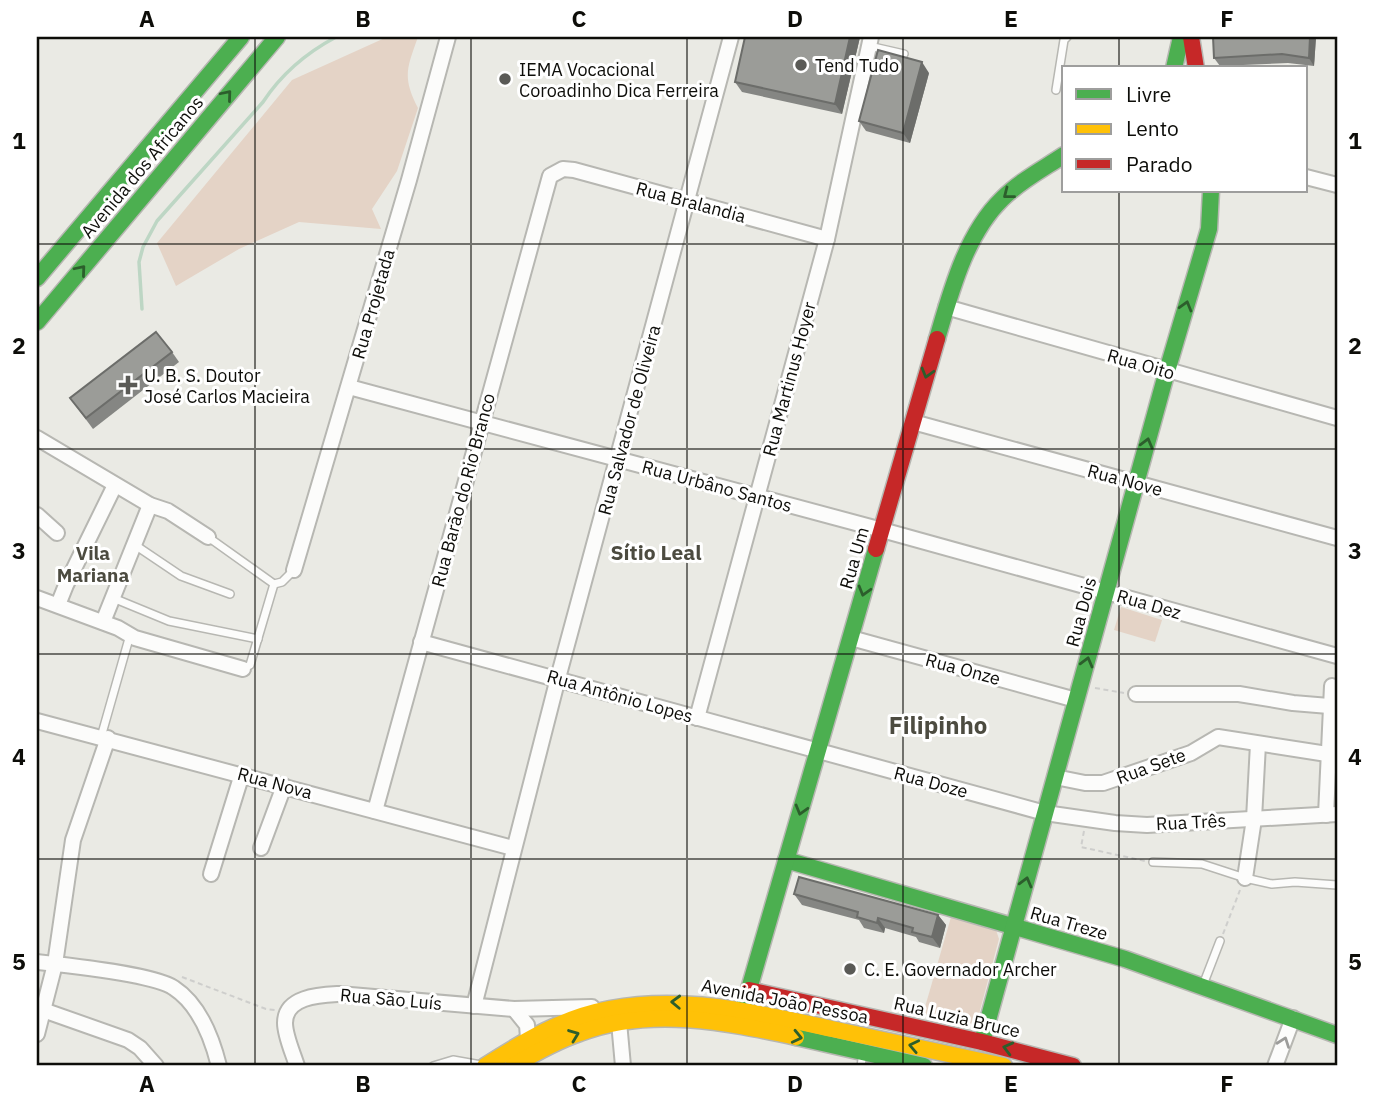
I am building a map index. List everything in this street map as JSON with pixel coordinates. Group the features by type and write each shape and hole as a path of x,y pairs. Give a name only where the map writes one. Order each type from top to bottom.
{"main road":[{"name":"Avenida dos Africanos","path":"37,278 241,37"},
{"name":"Avenida dos Africanos","path":"37,322 277,37"},
{"path":"1174,66 1181,37"},
{"path":"1191,37 1196,66"},
{"path":"108,237 98,229 97,215 136,168 141,154"},
{"name":"Rua Um","path":"743,1010 946,307 966,256 986,217 1011,191 1062,156"},
{"name":"Rua Dois","path":"982,1042 1167,371 1209,229 1211,192"},
{"name":"Rua Treze","path":"786,860 1125,959 1337,1035"},
{"name":"Rua Luzia Bruce","path":"749,990 982,1042 1073,1066"},
{"name":"Avenida João Pessoa","path":"485,1066 528,1038 574,1018 619,1014 665,1002 743,1010 1004,1066"},
{"name":"Avenida João Pessoa","path":"513,1066 619,1014 735,1024 862,1059 918,1066"}],"street":[{"name":"Rua Projetada","path":"294,570 409,180 447,37"},
{"name":"Rua Salvador de Oliveira","path":"474,1006 558,678 689,201 731,37"},
{"name":"Rua Martinus Hoyer","path":"697,718 827,239 870,41"},
{"name":"Rua Bralandia","path":"555,172 563,169 574,170 827,239"},
{"name":"Rua Barão do Rio Branco","path":"375,811 546,184 555,172"},
{"path":"1308,178 1337,185"},
{"name":"Rua Oito","path":"946,307 1337,418"},
{"name":"Rua Urbâno Santos","path":"349,387 882,530"},
{"name":"Rua Nove","path":"913,422 1337,538"},
{"path":"37,438 150,505 168,511 208,537"},
{"path":"58,605 115,485"},
{"path":"103,622 150,505"},
{"path":"37,515 57,533"},
{"name":"Rua Dez","path":"882,530 1336,656"},
{"path":"37,598 130,635 243,669"},
{"name":"Rua Onze","path":"851,638 1078,693"},
{"name":"Rua Antônio Lopes","path":"421,642 818,752"},
{"path":"1136,694 1239,694 1293,703 1332,698 1327,754 1332,814"},
{"name":"Rua Nova","path":"37,721 513,848"},
{"name":"Rua Sete","path":"1055,777 1085,783 1103,783 1191,753 1218,737 1327,754"},
{"path":"104,738 74,840 55,964 39,1022 128,1040 140,1048 156,1066"},
{"path":"1245,878 1254,819 1258,744"},
{"name":"Rua Doze","path":"818,752 1045,813"},
{"path":"211,874 242,774"},
{"path":"261,848 284,786"},
{"name":"Rua Três","path":"1045,813 1147,825 1332,814"},
{"path":"37,962 153,979 174,987 193,1006 202,1021 219,1066"},
{"name":"Rua São Luís","path":"297,1066 285,1022 289,1011 297,1003 314,995 339,994 514,1009 619,1014"},
{"path":"514,1009 527,1025 528,1038"},
{"path":"619,1014 623,1066"},
{"path":"1275,1066 1293,1018"}],"lane":[{"path":"1056,90 1064,40 1067,37"},
{"path":"870,41 904,54"},
{"path":"208,537 274,584 282,582 294,570"},
{"path":"134,544 181,576 230,594"},
{"path":"243,669 250,666 274,584"},
{"path":"113,598 169,621 258,639"},
{"path":"104,738 130,635"},
{"path":"1153,862 1202,864 1272,884 1295,882 1337,885"},
{"path":"1203,986 1220,941"},
{"path":"433,1066 453,1060 485,1066"}],"path":[{"path":"1078,693 1136,694"},
{"path":"1087,819 1081,847 1153,862"},
{"path":"1220,941 1245,878"},
{"path":"180,976 266,1009"}],"shaded area":[{"path":"387,37 418,37 411,57 408,80 418,108 397,171 372,209 381,229 299,222 239,249 176,286 157,243 292,80"},
{"path":"1121,607 1162,620 1155,642 1114,630"},
{"path":"951,917 996,930 999,939 978,1018 971,1024 923,1014"}],"building":[{"name":"Tend Tudo","path":"745,37 850,37 835,104 735,82"},
{"path":"1213,37 1310,37 1309,58 1282,54 1214,58"},
{"path":"878,50 922,62 903,133 859,121"},
{"path":"156,332 172,352 86,418 70,398"},
{"path":"799,877 938,915 932,937 912,932 913,928 878,918 877,923 857,917 858,912 794,894"}],"waterway":[{"path":"142,309 139,262 143,247 157,221 287,73 305,57 336,37"}],"traffic: fast":[{"path":"37,278 241,37"},
{"path":"37,322 277,37"},
{"path":"1174,66 1181,37"},
{"path":"937,339 961,264 989,213 1016,186 1062,156"},
{"path":"982,1042 1167,371 1209,229 1211,192"},
{"path":"743,1010 876,549"},
{"path":"786,860 1125,959 1337,1035"},
{"path":"796,1037 924,1066"}],"traffic: slow":[{"path":"485,1066 530,1039 577,1018 610,1009 666,1004 749,1012 1004,1066"},
{"path":"513,1066 571,1036 633,1020 688,1019 743,1026 796,1037"}],"traffic: jam":[{"path":"1191,37 1196,66"},
{"path":"876,549 937,339"},
{"path":"749,990 982,1042 1073,1066"}],"place":[{"name":"Tend Tudo","path":"801,65"},
{"name":"IEMA Vocacional Coroadinho Dica Ferreira","path":"505,79"},
{"name":"U. B. S. Doutor José Carlos Macieira","path":"128,385"},
{"name":"C. E. Governador Archer","path":"850,969"}],"district":[{"name":"Sítio Leal","path":"656,552"},
{"name":"Vila Mariana","path":"93,564"},
{"name":"Filipinho","path":"938,725"}]}
